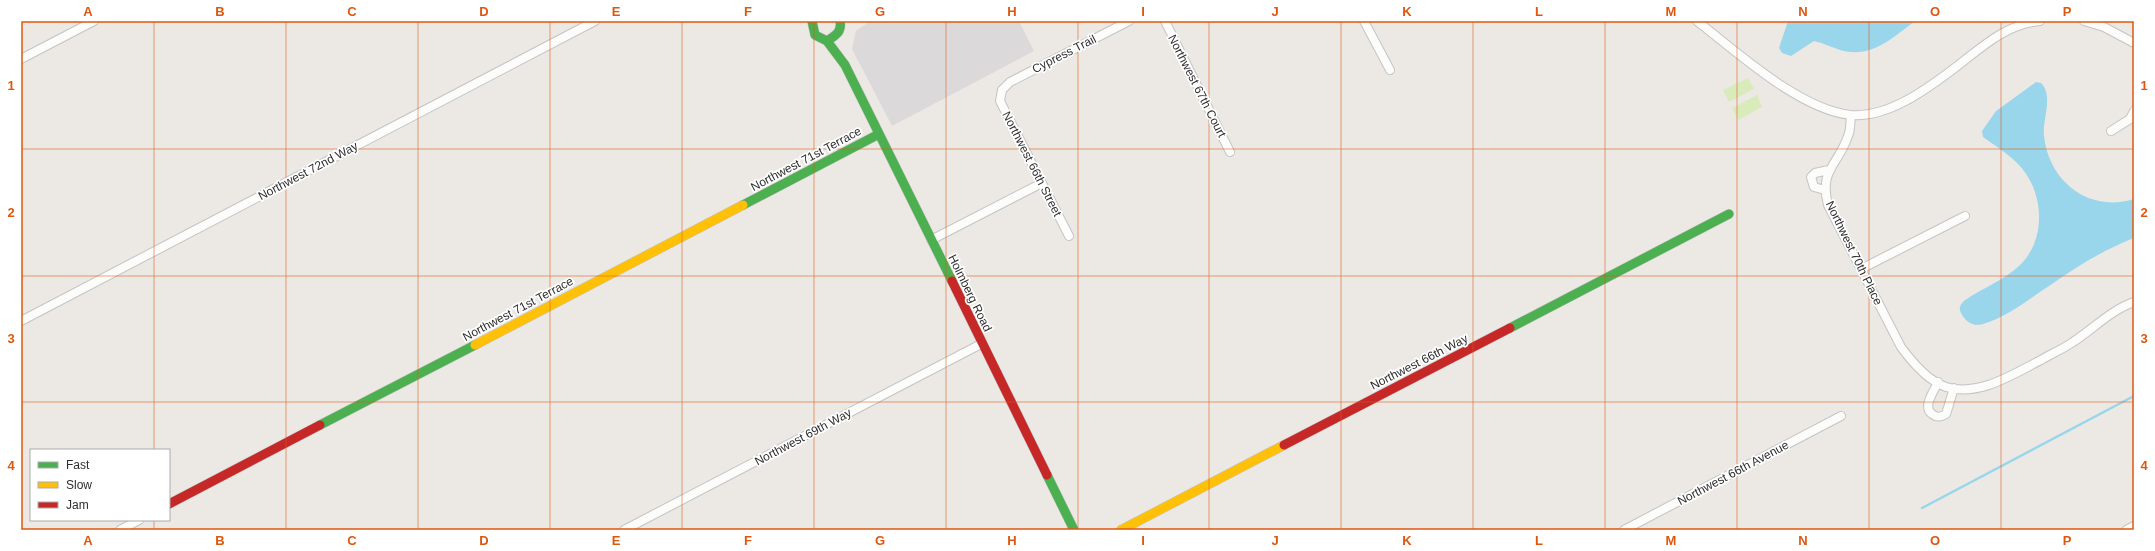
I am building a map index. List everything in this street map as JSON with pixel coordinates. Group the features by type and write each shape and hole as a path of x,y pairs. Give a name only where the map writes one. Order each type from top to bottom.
{"street":[{"path":"21,59 94,21"},
{"name":"Northwest 72nd Way","path":"21,321 595,21"},
{"name":"Holmberg Road","path":"812,21 815,35 827,41 845,65 981,344 1074,530"},
{"name":"Cypress Trail","path":"1002,90 1010,82 1129,21"},
{"name":"Northwest 67th Court","path":"1165,21 1230,152"},
{"path":"1364,21 1390,70"},
{"path":"1697,21 1780,84 1806,101 1851,115 1888,108 1907,101 1927,89 1991,40 2008,29 2028,22 2040,21"},
{"path":"2084,21 2100,23 2134,43"},
{"path":"827,41 835,38 842,25"},
{"name":"Holmberg Road","path":"842,25 840,45 845,65"},
{"name":"Northwest 66th Street","path":"1002,90 1000,101 1069,236"},
{"path":"2111,131 2130,119 2134,111"},
{"name":"Northwest 70th Place","path":"1851,115 1849,134 1829,170 1825,190 1828,205 1900,347 1911,361 1938,382 1950,387"},
{"name":"Northwest 71st Terrace","path":"170,503 879,134"},
{"path":"1825,190 1814,187 1811,177 1816,173 1829,170"},
{"path":"931,240 1042,182"},
{"name":"Northwest 66th Way","path":"1121,530 1729,214"},
{"path":"1861,269 1965,216"},
{"path":"1938,382 1927,406 1929,412 1934,416 1941,417 1946,414 1950,387 1985,386 2003,380 2072,343 2116,311 2134,302"},
{"name":"Northwest 69th Way","path":"624,530 981,344"},
{"name":"Northwest 66th Avenue","path":"1624,530 1841,416"},
{"path":"120,530 137,521"},
{"path":"2126,530 2134,526"}],"shaded area":[{"path":"870,21 1019,21 1034,51 892,126 852,49 856,31"}],"green space":[{"path":"1748,78 1754,89 1729,102 1723,90"},
{"path":"1757,95 1762,107 1738,120 1732,108"}],"water":[{"path":"1788,21 1915,21 1890,40 1862,52 1840,50 1814,41 1791,56 1782,53 1779,48"},
{"path":"2036,82 2041,83 2045,88 2047,95 2044,136 2047,152 2054,167 2063,180 2074,190 2087,197 2102,202 2117,202 2134,199 2134,238 2090,259 2001,317 1976,325 1965,319 1961,313 1961,304 1965,300 2007,276 2019,266 2028,255 2035,242 2039,214 2033,186 2026,174 2005,152 1983,137 1982,131 1996,111"}],"waterway":[{"path":"1922,508 2134,396"}],"traffic: fast":[{"path":"812,21 815,35 827,41 839,31 840,21"},
{"path":"827,41 845,65 952,281"},
{"path":"743,205 879,134"},
{"path":"1510,328 1729,214"},
{"path":"320,425 475,345"},
{"path":"1047,475 1074,530"}],"traffic: slow":[{"path":"475,345 743,205"},
{"path":"1121,530 1284,445"}],"traffic: jam":[{"path":"952,281 1047,475"},
{"path":"1284,445 1510,328"},
{"path":"170,503 320,425"}]}
